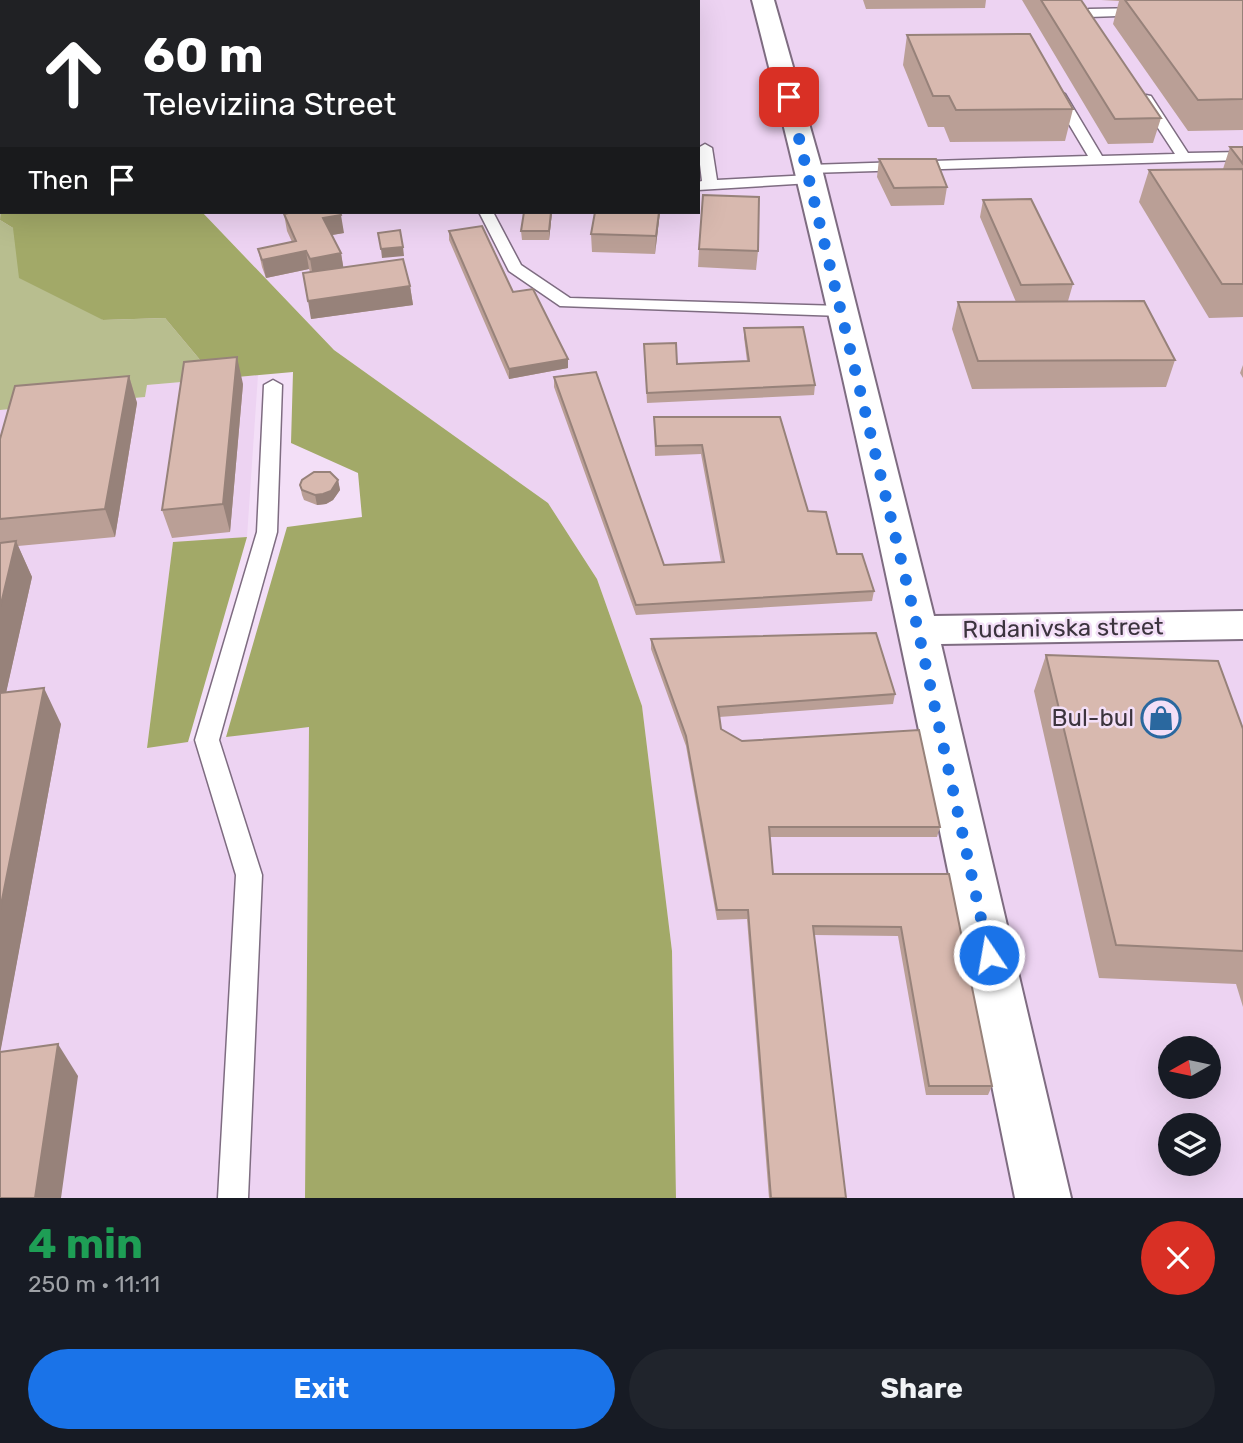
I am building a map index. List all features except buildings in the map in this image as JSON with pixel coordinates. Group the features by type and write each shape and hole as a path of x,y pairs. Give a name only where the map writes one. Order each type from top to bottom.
{"street":[{"path":"763,0 810,174 918,630 1042,1198"},
{"name":"Rudanivska street","path":"918,630 1243,625"}],"lane":[{"path":"1081,0 1093,18 1159,12"},
{"path":"1050,79 1098,161"},
{"path":"1140,92 1185,159"},
{"path":"705,148 704,186 810,174 1243,156"},
{"path":"487,214 515,268 566,303 842,311"},
{"path":"233,1198 249,875 207,740 267,532 272,385"}],"shaded area":[{"path":"700,0 755,0 825,290 1021,1198 676,1198 672,951 642,706 597,579 548,503 334,350 204,214 700,214"},
{"path":"776,0 1243,0 1243,1198 1063,1198 933,621"},
{"path":"258,375 247,537 173,543 147,747 309,726 305,1198 0,1198 0,410 145,397 147,385"}],"green space":[{"path":"0,214 204,214 334,350 548,503 597,579 642,706 672,951 676,1198 305,1198 309,727 226,737 287,527 362,517 358,473 291,443 293,372 216,379 165,318 103,320 19,278 13,228 0,220"},
{"path":"0,220 13,228 103,320 165,318 216,379 147,385 145,397 0,410"},
{"path":"247,537 188,742 147,748 173,542"}],"place":[{"name":"Bul-bul","path":"1161,718"}],"route":[{"path":"789,97 809,169 918,630 989,955"}]}
